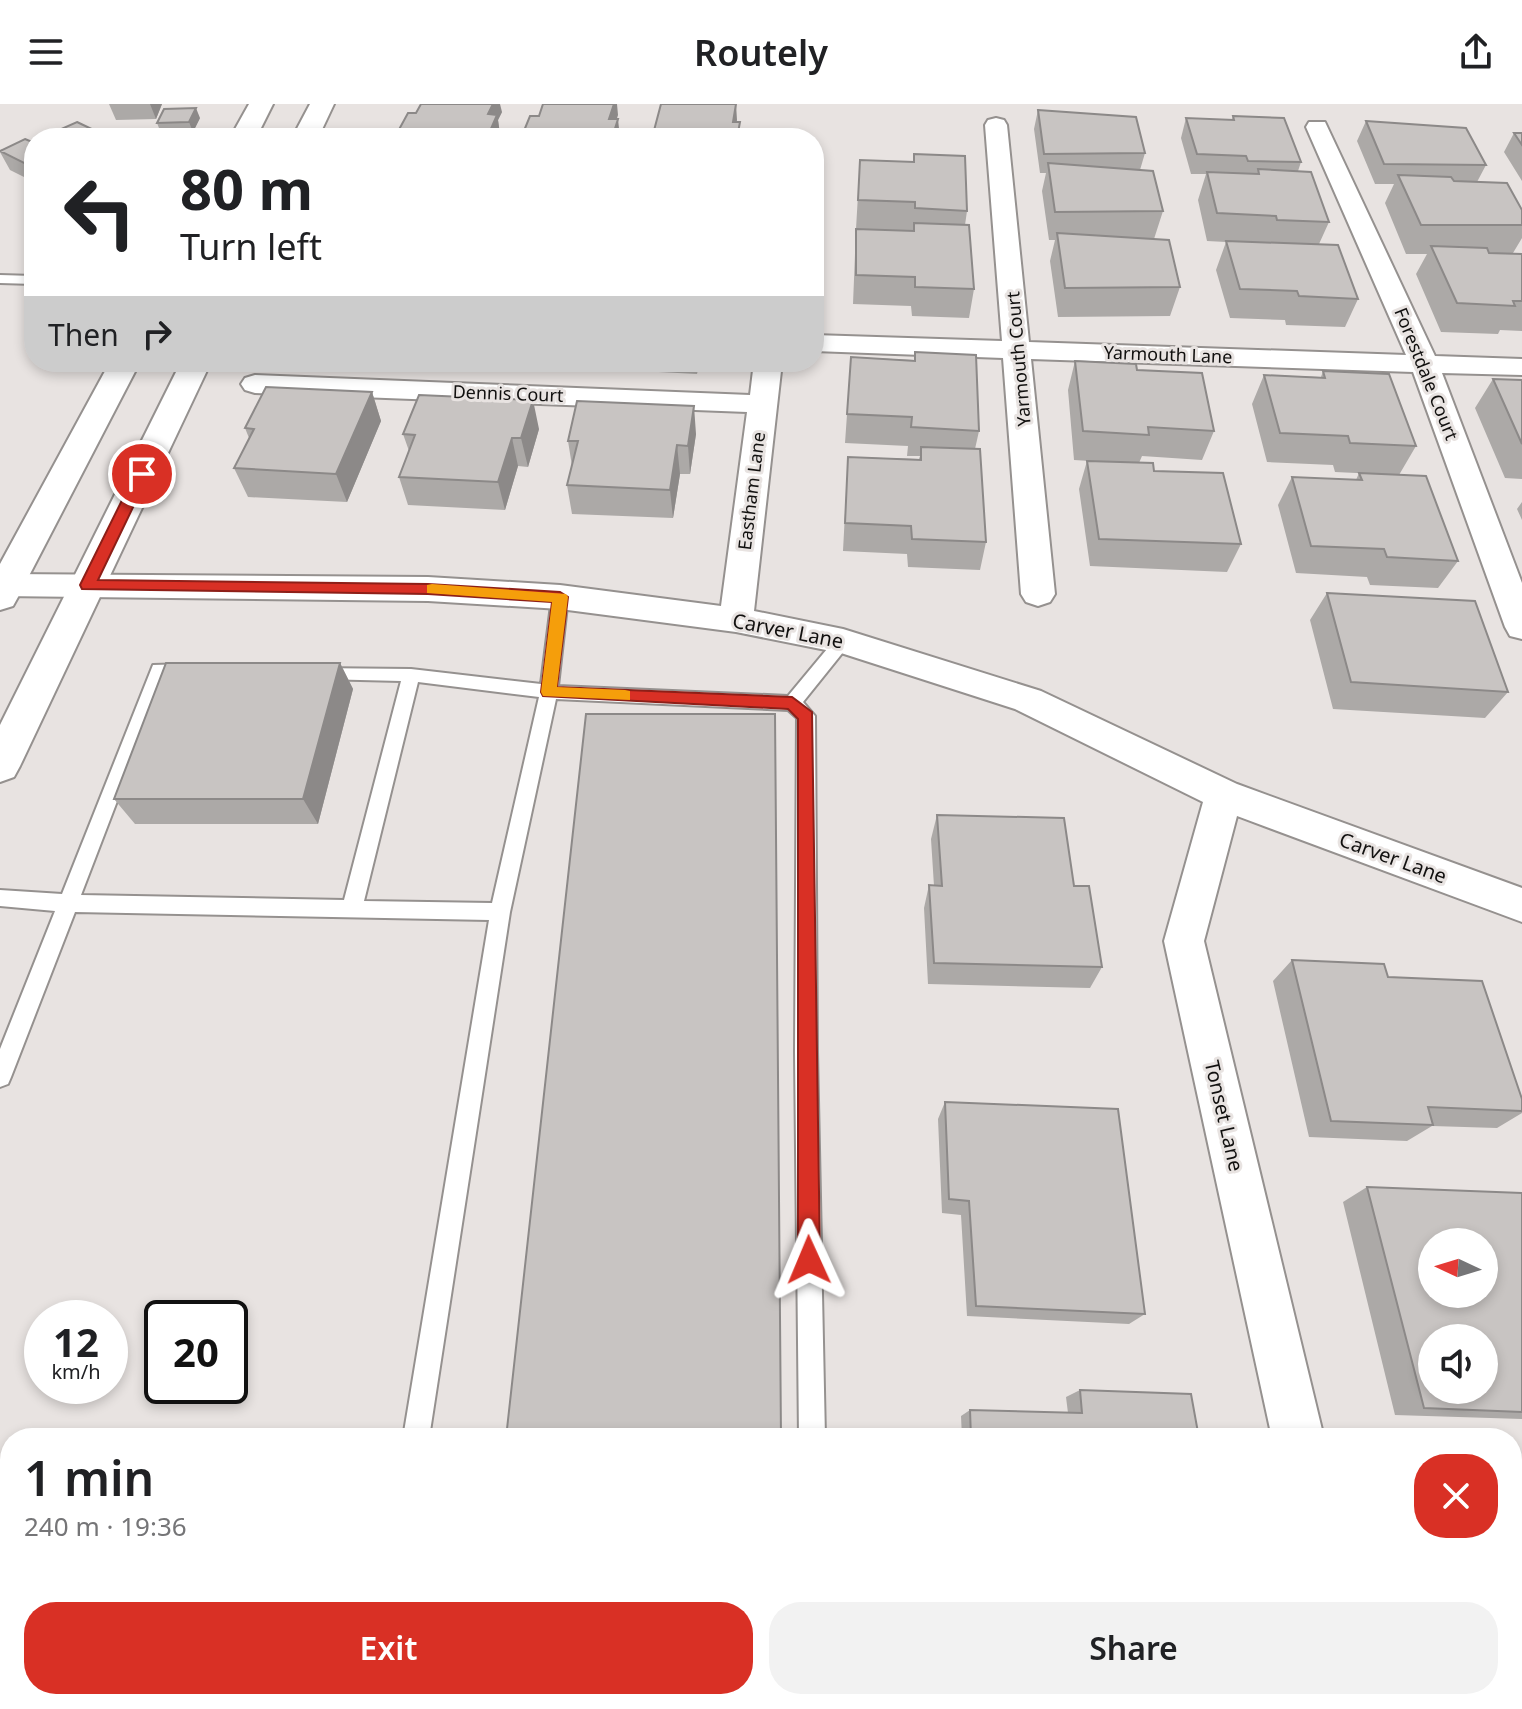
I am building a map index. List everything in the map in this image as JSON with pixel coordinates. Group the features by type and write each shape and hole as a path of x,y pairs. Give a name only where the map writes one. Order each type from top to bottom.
{"main road":[{"path":"248,128 261,104"},
{"path":"310,128 322,104"},
{"path":"2,589 120,372"},
{"path":"0,766 191,372"}],"street":[{"name":"Yarmouth Court","path":"996,125 1038,594"},
{"name":"Forestdale Court","path":"1317,127 1425,365 1522,627"},
{"name":"Yarmouth Lane","path":"824,343 1522,367"},
{"name":"Eastham Lane","path":"736,620 767,372"},
{"name":"Dennis Court","path":"255,384 762,404"},
{"name":"Carver Lane","path":"2,589 88,585 428,589 560,597 736,620 843,641 1028,700 1224,795 1522,905"},
{"name":"Tonset Lane","path":"1224,795 1184,941 1296,1428"}],"lane":[{"path":"0,279 24,280"},
{"path":"418,1428 500,912 549,692 560,597"},
{"path":"792,703 843,641"},
{"path":"0,1077 159,670 206,671"},
{"path":"301,673 411,675 549,692 792,703 806,716 806,1052 812,1428"},
{"path":"352,909 411,675"},
{"path":"0,898 68,903 500,912"}],"building":[{"path":"421,104 493,104 488,114 497,115 491,128 400,128 408,113 416,113"},
{"path":"543,104 614,104 609,119 618,119 615,128 525,128 530,116 539,116"},
{"path":"661,104 736,104 733,122 740,122 739,128 655,128"},
{"path":"196,108 189,122 157,123 164,109"},
{"path":"1038,110 1136,117 1145,153 1044,154"},
{"path":"1233,116 1284,118 1301,162 1248,161 1246,156 1197,154 1186,118 1234,120"},
{"path":"1366,121 1466,128 1486,165 1384,164"},
{"path":"77,122 90,128 64,128"},
{"path":"1514,133 1522,133 1522,145"},
{"path":"24,139 24,163 0,151"},
{"path":"914,154 965,156 967,211 915,208 915,202 858,200 860,160 914,162"},
{"path":"1048,163 1153,171 1163,211 1055,212"},
{"path":"1258,169 1311,172 1329,222 1217,213 1207,172 1259,174"},
{"path":"1398,175 1507,183 1522,210 1522,225 1421,225"},
{"path":"914,223 969,225 974,289 915,287 915,277 856,275 856,229 914,231"},
{"path":"1057,233 1169,240 1180,287 1065,288"},
{"path":"1226,241 1338,245 1358,299 1299,296 1297,291 1240,289"},
{"path":"1431,246 1487,248 1489,253 1522,254 1522,301 1513,301 1515,306 1457,303"},
{"path":"915,352 976,355 979,431 911,427 912,417 847,414 851,357 915,361"},
{"path":"1075,361 1136,364 1137,370 1202,373 1214,431 1148,427 1149,435 1083,431"},
{"path":"1323,371 1389,374 1416,446 1350,443 1348,436 1280,433 1264,375 1325,378"},
{"path":"1493,379 1522,380 1522,444"},
{"path":"266,387 372,392 336,474 234,468 254,429 245,428"},
{"path":"419,395 533,400 521,438 512,438 498,482 399,477 415,435 403,434"},
{"path":"577,401 694,406 688,446 677,445 670,490 567,485 578,441 568,441"},
{"path":"921,447 980,449 986,542 912,539 911,526 845,523 848,457 921,460"},
{"path":"1087,461 1153,463 1154,471 1223,473 1241,544 1099,539"},
{"path":"1359,473 1426,476 1458,561 1387,557 1384,549 1311,546 1292,477 1362,480"},
{"path":"1327,593 1475,601 1508,692 1351,682"},
{"path":"166,663 340,663 303,799 114,799"},
{"path":"586,714 775,714 781,1428 507,1428"},
{"path":"937,815 1064,818 1074,886 1089,886 1102,967 934,963 929,885 942,886"},
{"path":"1292,960 1384,964 1388,977 1482,981 1522,1099 1522,1111 1428,1107 1433,1125 1331,1121"},
{"path":"945,1102 1118,1109 1145,1314 976,1306 969,1201 949,1199"},
{"path":"1367,1187 1522,1193 1522,1412 1424,1408 1423,1404 1498,1404 1498,1324 1418,1324 1418,1385"},
{"path":"1080,1390 1191,1394 1197,1428 971,1428 970,1410 1082,1413"}],"slow traffic":[{"path":"432,589 560,597 549,692 625,696"}],"route":[{"path":"142,474 88,585 428,589 560,597 549,692 792,703 806,716 809,1260"}]}
